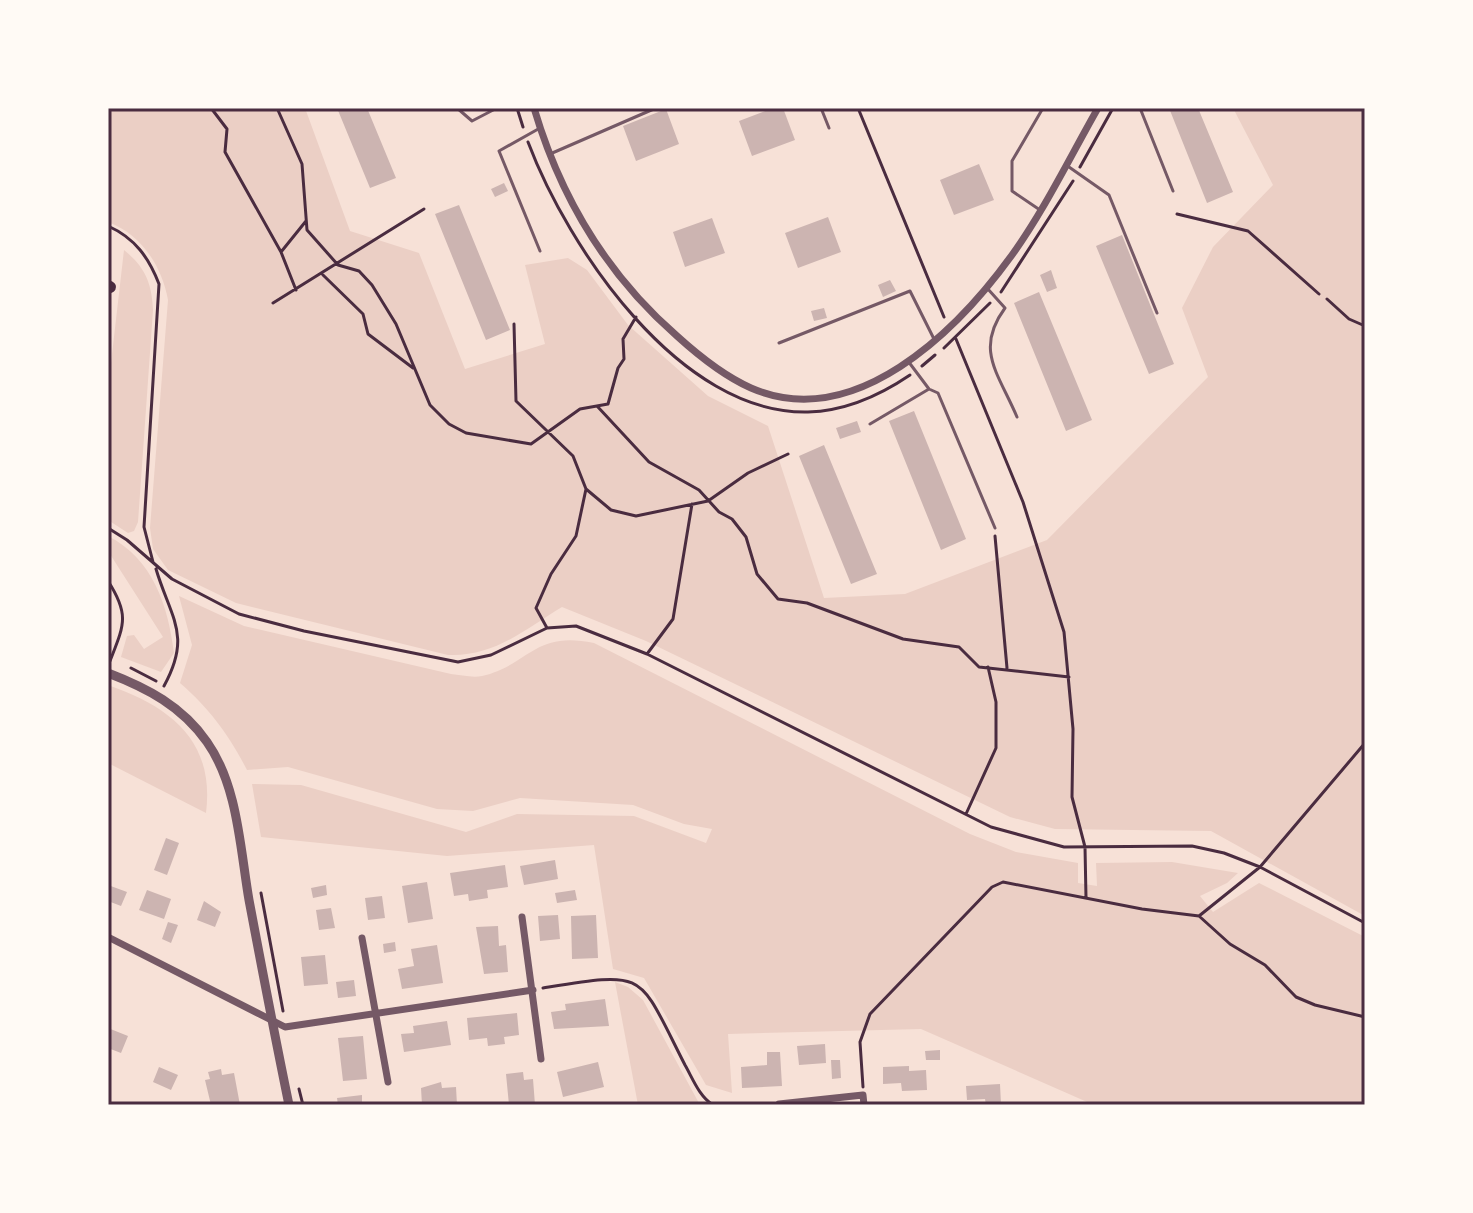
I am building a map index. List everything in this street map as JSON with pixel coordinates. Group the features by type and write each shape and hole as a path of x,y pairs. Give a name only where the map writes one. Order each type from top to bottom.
{"street":[{"path":"534,108 550,154 583,225 607,260 658,320 718,369 751,388 773,395 808,398 838,394 870,384 908,361 987,288 1040,210 1098,108"},
{"path":"108,673 140,685 174,707 208,742 220,764 234,812 289,1105"},
{"path":"522,917 541,1059"},
{"path":"108,937 285,1027 533,990"},
{"path":"362,938 388,1082"},
{"path":"779,1104 863,1095 864,1105"}],"lane":[{"path":"457,108 472,121 497,108"},
{"path":"550,154 656,108"},
{"path":"821,108 829,128"},
{"path":"1040,210 1012,191 1012,161 1043,108"},
{"path":"1140,108 1173,191"},
{"path":"540,128 499,151 540,251"},
{"path":"1065,166 1109,195 1157,313"},
{"path":"987,288 1005,308 993,324 987,347 1017,417"},
{"path":"779,343 910,291 934,339"},
{"path":"908,361 929,389 938,393 995,528"},
{"path":"870,424 929,389"}],"path":[{"path":"211,108 227,129 225,152 281,252 296,290"},
{"path":"277,108 302,164 307,230 338,265 359,271 372,285 396,324 430,405 458,429 492,440 531,444 580,409 608,404 618,368 624,359 623,339 636,317"},
{"path":"517,108 540,175 570,232 603,280 636,317 688,366 723,390 771,408 807,412 844,408 878,395 916,371 958,336 997,296 1050,221 1113,108"},
{"path":"858,108 941,313 958,336 1053,588 1064,632 1069,677 1072,797 1085,847 1086,898"},
{"path":"273,303 424,209"},
{"path":"1177,214 1248,231 1319,294"},
{"path":"281,252 306,220"},
{"path":"108,226 138,246 151,263 159,284 144,527 178,636 176,664 164,686"},
{"path":"323,274 363,314 368,334 416,371"},
{"path":"1327,299 1349,319 1365,326"},
{"path":"514,324 516,401 573,456 586,489 611,510 636,516 708,501 748,473 788,454"},
{"path":"597,406 649,462 699,490 732,519 746,537 757,574 778,599 807,603 903,639 959,647 979,667 1069,677"},
{"path":"547,628 536,608 551,574 576,536 586,489"},
{"path":"647,654 673,619 692,504"},
{"path":"108,528 127,540 172,579 239,614 458,662 483,658 547,628 576,626 647,654 991,827 1064,847 1192,846 1224,853 1260,867 1365,923"},
{"path":"995,528 1007,668"},
{"path":"108,581 120,600 125,623 108,664"},
{"path":"966,814 996,748 996,702 988,667"},
{"path":"1199,916 1260,867 1365,743"},
{"path":"863,1095 860,1042 870,1014 992,887 1003,882 1199,916 1230,944 1265,965 1296,997 1365,1017"},
{"path":"533,990 614,977 635,983 652,1001 698,1090 713,1105"}],"shaded area":[{"path":"108,108 305,108 350,231 419,253 465,369 545,344 525,265 568,258 587,270 628,325 708,396 768,426 824,598 905,594 1047,540 1208,377 1182,308 1213,247 1273,185 1233,108 1365,108 1365,916 1211,831 1055,829 1010,817 646,641 562,607 494,647 480,652 448,655 236,603 168,570 153,549 150,528 168,300 161,275 148,253 130,234 108,222"},
{"path":"124,250 146,276 153,310 138,522 134,531 128,533 108,520 108,389"},
{"path":"108,536 136,557 156,585 174,653 161,672 121,657 127,636 134,635 144,649 163,637 108,551"},
{"path":"179,596 244,626 466,676 482,676 498,671 533,650 558,641 594,643 970,834 1016,852 1078,863 1078,883 1097,886 1096,863 1172,862 1238,873 1227,883 1200,896 1213,912 1259,883 1365,937 1365,1105 1094,1105 921,1029 728,1034 732,1093 706,1085 644,978 613,969 594,845 447,856 261,837 252,784 301,785 466,832 517,814 634,816 706,843 712,829 684,824 633,805 520,798 473,811 437,809 288,767 247,770 218,723 180,683 192,645"},
{"path":"108,685 151,704 184,730 196,747 203,766 207,788 206,813 108,763"},
{"path":"615,982 628,987 643,1000 700,1105 638,1105"}],"building":[{"path":"337,108 367,108 396,178 370,188"},
{"path":"773,108 783,108 795,140 752,156 739,121"},
{"path":"1169,108 1198,108 1233,192 1207,203"},
{"path":"666,109 679,144 636,161 623,126"},
{"path":"979,164 994,200 954,215 940,180"},
{"path":"504,183 508,191 495,197 491,189"},
{"path":"459,205 510,330 486,340 435,214"},
{"path":"828,217 841,252 798,268 785,233"},
{"path":"712,218 725,253 685,267 673,232"},
{"path":"1122,235 1174,364 1149,374 1096,246"},
{"path":"1051,270 1057,288 1047,292 1040,275"},
{"path":"890,280 896,291 883,297 878,285"},
{"path":"1039,292 1092,420 1066,431 1014,303"},
{"path":"824,308 827,318 814,321 811,311"},
{"path":"914,411 966,539 941,550 889,421"},
{"path":"857,421 861,432 840,439 836,428"},
{"path":"824,445 877,574 851,584 799,456"},
{"path":"166,838 179,843 167,875 154,870"},
{"path":"555,860 558,879 524,885 520,866"},
{"path":"505,865 508,887 487,890 488,898 469,901 468,894 454,896 450,873"},
{"path":"427,882 433,919 408,923 402,886"},
{"path":"108,885 127,892 121,906 108,901"},
{"path":"326,885 327,895 313,898 311,888"},
{"path":"147,890 171,899 164,919 139,910"},
{"path":"575,890 577,900 557,903 555,893"},
{"path":"382,896 385,918 368,920 365,898"},
{"path":"204,901 221,912 215,927 197,920"},
{"path":"331,908 335,928 319,930 316,910"},
{"path":"558,915 560,939 540,941 538,916"},
{"path":"596,915 598,958 572,959 571,916"},
{"path":"168,922 178,925 171,943 162,939"},
{"path":"498,926 499,946 506,945 508,972 484,974 476,927"},
{"path":"395,942 396,951 384,953 383,944"},
{"path":"437,945 443,983 402,989 398,969 414,966 411,949"},
{"path":"325,955 328,984 304,986 301,957"},
{"path":"354,980 356,996 338,998 336,982"},
{"path":"605,999 609,1026 554,1029 551,1012 566,1010 565,1004"},
{"path":"517,1013 519,1035 504,1037 505,1044 488,1046 487,1038 469,1040 467,1018"},
{"path":"447,1021 451,1045 404,1052 401,1034 414,1033 413,1026"},
{"path":"108,1028 128,1036 121,1053 108,1048"},
{"path":"363,1036 367,1079 343,1081 338,1038"},
{"path":"825,1044 826,1063 799,1065 797,1046"},
{"path":"940,1050 940,1060 926,1060 925,1051"},
{"path":"767,1052 780,1052 782,1086 742,1088 741,1067 767,1065"},
{"path":"831,1060 840,1060 841,1078 832,1079"},
{"path":"598,1062 604,1087 563,1097 557,1072"},
{"path":"909,1066 909,1071 926,1070 927,1090 902,1091 901,1083 883,1084 883,1067"},
{"path":"159,1067 178,1075 171,1090 153,1082"},
{"path":"221,1069 222,1075 234,1073 240,1105 211,1105 205,1080 210,1079 208,1072"},
{"path":"523,1072 524,1080 533,1079 535,1105 509,1105 506,1074"},
{"path":"441,1082 442,1088 456,1087 457,1105 422,1105 421,1088"},
{"path":"1000,1084 1001,1105 986,1105 985,1099 967,1100 966,1086"},
{"path":"362,1095 362,1105 338,1105 337,1098"}]}
